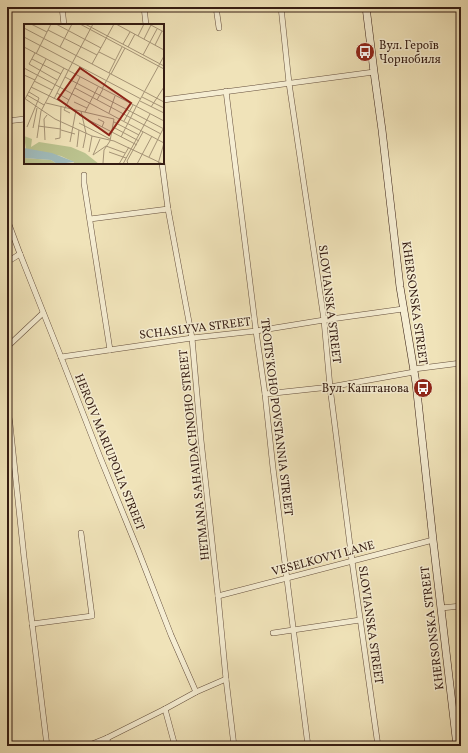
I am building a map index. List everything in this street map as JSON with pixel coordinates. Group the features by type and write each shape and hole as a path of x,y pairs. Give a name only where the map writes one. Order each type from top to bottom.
{"main road":[{"name":"KHERSONSKA STREET","path":"366,7 403,309 414,371 457,746"}],"street":[{"path":"62,7 64,24"},
{"path":"144,7 146,24"},
{"path":"216,7 219,28"},
{"name":"SLOVIANSKA STREET","path":"281,7 289,83 324,320 330,386 352,561 378,746"},
{"path":"164,100 374,72"},
{"name":"TROITS'KOHO POVSTANNIA STREET","path":"226,91 256,331 266,394 274,476 308,746"},
{"path":"7,120 24,119"},
{"name":"HETMANA SAHAIDACHNOHO STREET","path":"162,164 168,210 192,338 200,440 234,746"},
{"path":"84,175 110,350"},
{"path":"90,219 168,210"},
{"name":"HEROIV MARIUPOLIA STREET","path":"7,219 100,458 171,635 196,692"},
{"path":"7,262 20,254"},
{"name":"SCHASLYVA STREET","path":"61,357 192,338 256,331 403,309"},
{"path":"7,347 43,314"},
{"path":"266,394 330,386 461,363"},
{"path":"7,404 47,746"},
{"path":"32,624 92,616 81,533"},
{"name":"VESELKOVYI LANE","path":"218,596 433,540"},
{"path":"441,608 461,606"},
{"path":"273,633 360,620"},
{"path":"87,746 107,738 196,692 226,679"},
{"path":"165,709 176,746"},
{"path":"107,738 108,746"}],"place":[{"name":"Вул. Героїв Чорнобиля","path":"365,52"},
{"name":"Вул. Каштанова","path":"423,388"}]}
